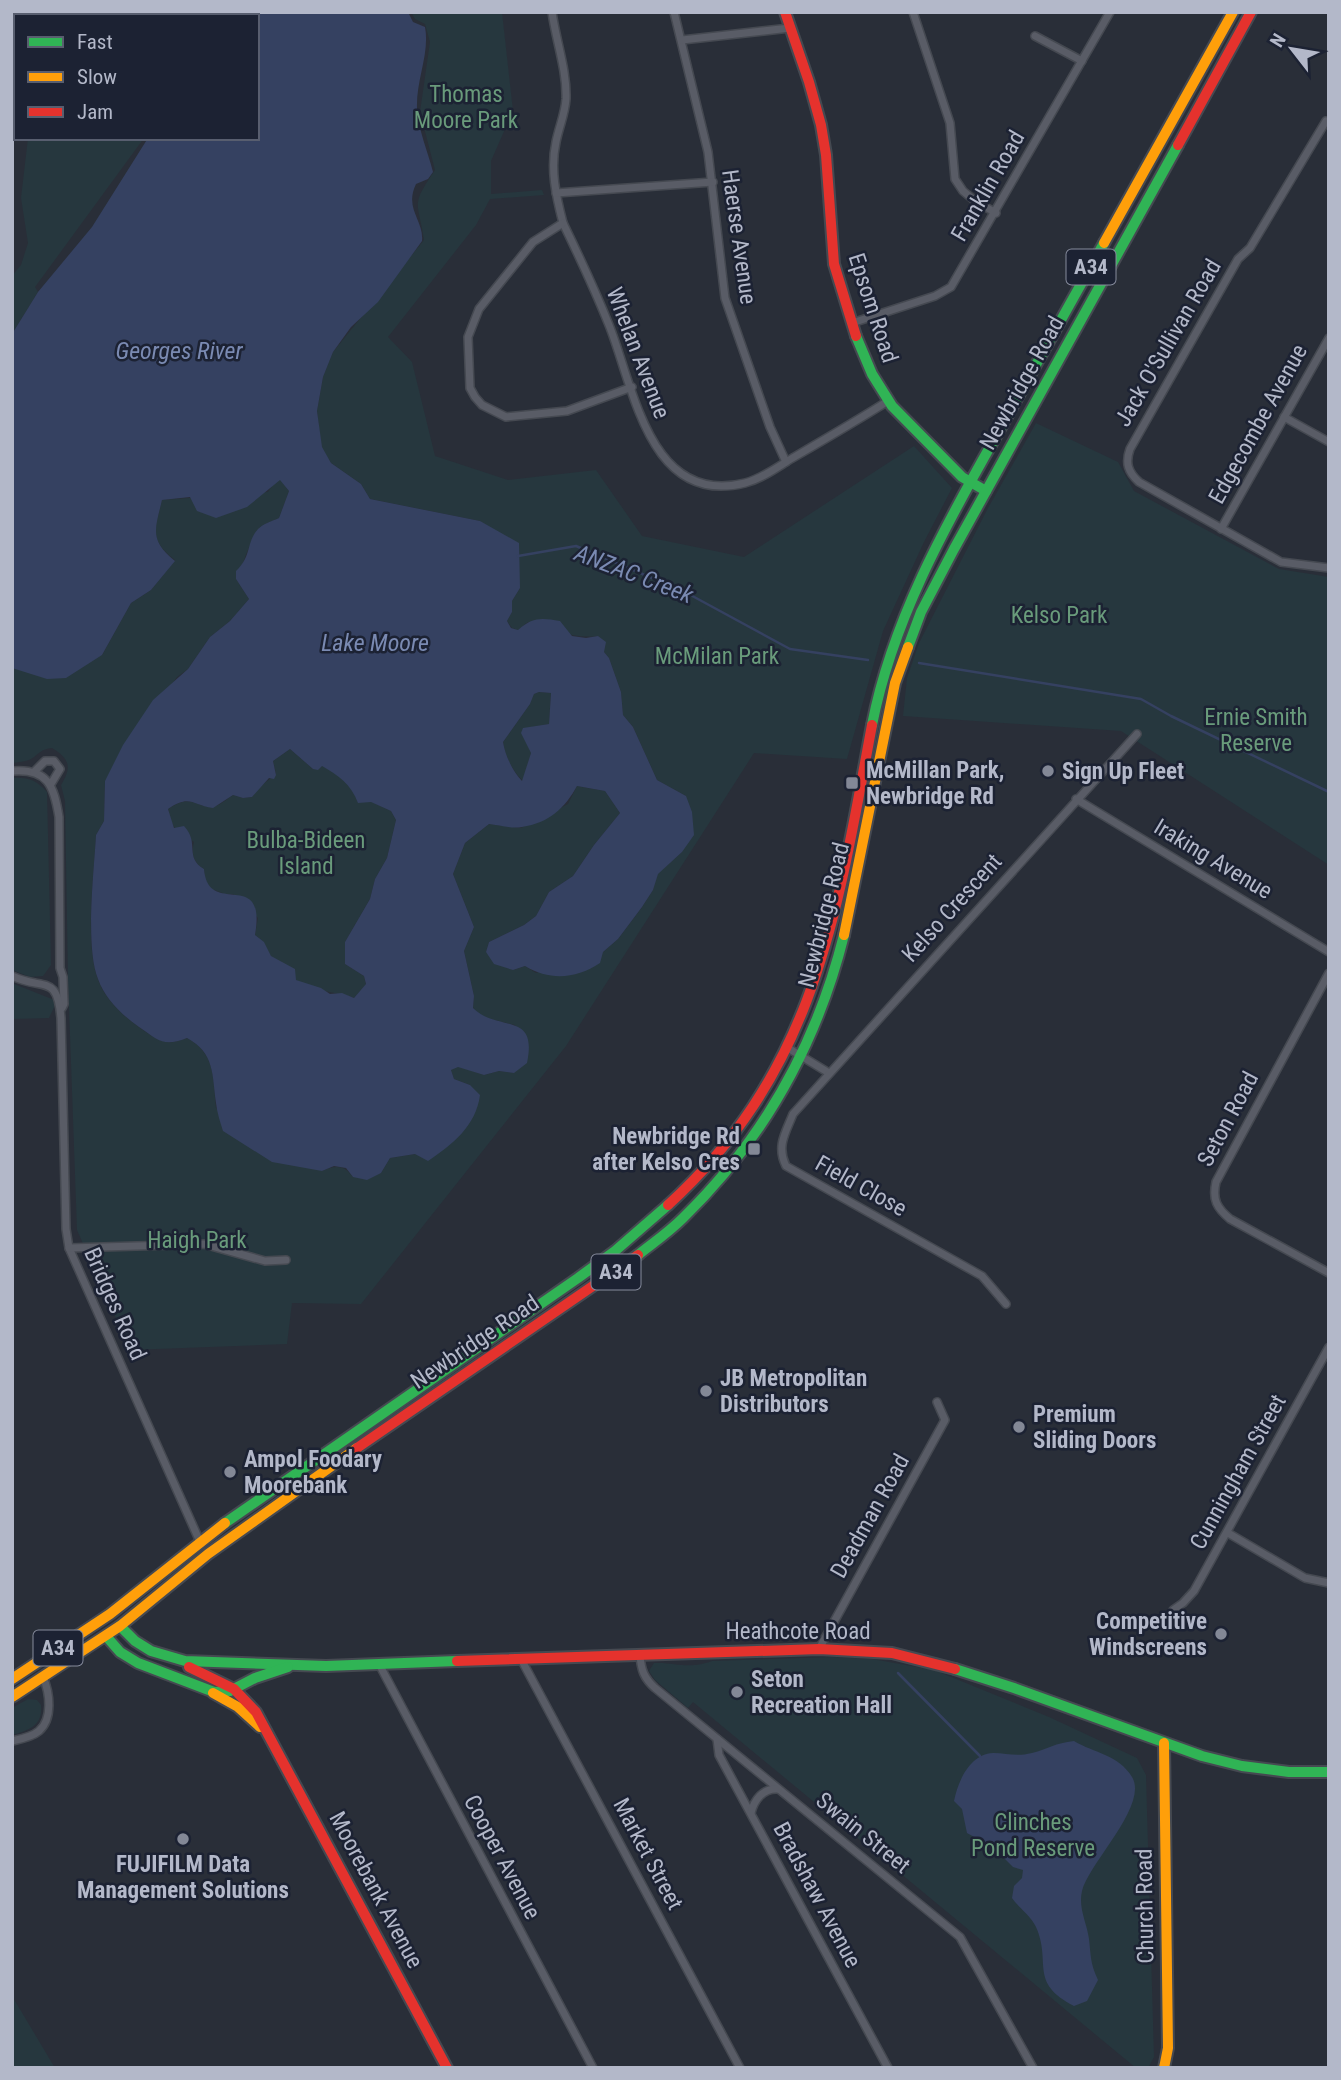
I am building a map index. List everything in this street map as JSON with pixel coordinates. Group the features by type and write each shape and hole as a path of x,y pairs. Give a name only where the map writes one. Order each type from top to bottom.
{"main road":[{"name":"Epsom Road","path":"785,12 821,123 832,256 837,279 872,373 888,401 970,483 986,491"},
{"name":"Newbridge Road","path":"12,1679 107,1616 264,1494 609,1257 656,1219 705,1171 734,1135 760,1098 788,1048 811,995 833,928 882,679 915,590 970,483 1233,12"},
{"name":"Newbridge Road","path":"12,1697 120,1626 208,1554 317,1475 590,1291 659,1239 682,1219 730,1167 772,1110 802,1056 830,989 843,946 895,683 907,646 934,586 1251,12"},
{"name":"Heathcote Road","path":"107,1616 141,1646 173,1660 205,1664 253,1663 291,1666 818,1648 892,1653 929,1661 1014,1688 1164,1743 1242,1766 1289,1772 1329,1772"},
{"path":"107,1616 103,1626 106,1636 127,1657 209,1691 229,1688"},
{"name":"Moorebank Avenue","path":"173,1660 229,1688 247,1701 267,1733 447,2068"},
{"path":"235,1705 229,1688 239,1668 253,1663"},
{"name":"Heathcote Road","path":"229,1688 291,1666"},
{"path":"246,1682 243,1692 247,1701"},
{"name":"Moorebank Avenue","path":"209,1691 235,1705 267,1733"},
{"name":"Church Road","path":"1164,1743 1168,2048 1164,2068"}],"street":[{"name":"Whelan Avenue","path":"552,12 566,84 566,103 553,154 553,174 563,223 609,325 649,438 673,468 689,478 709,485 742,484 756,480 888,401"},
{"name":"Haerse Avenue","path":"674,12 713,182 725,298 770,427 786,462"},
{"path":"913,12 950,123 955,179 963,191 975,201 996,213"},
{"name":"Franklin Road","path":"852,323 935,296 951,287 1110,12"},
{"path":"682,40 790,28"},
{"path":"1035,36 1082,61"},
{"name":"Jack O'Sullivan Road","path":"1329,123 1326,121 1250,248 1238,259 1128,455 1129,470 1139,482 1222,529 1281,562 1329,568"},
{"path":"556,193 713,182"},
{"path":"563,223 533,242 480,309 468,337 470,388 482,405 506,417 567,411 632,387"},
{"name":"Edgecombe Avenue","path":"1222,529 1329,338"},
{"path":"1284,417 1329,442"},
{"name":"Kelso Crescent","path":"829,1073 1136,734"},
{"name":"Bridges Road","path":"12,771 34,772 44,761 54,761 60,769 51,784 59,817 60,968 64,1004 60,1007 66,1229 69,1248 200,1543 208,1554"},
{"path":"34,772 51,784"},
{"name":"Iraking Avenue","path":"1076,799 1329,952"},
{"path":"12,976 43,983 54,978 60,968"},
{"name":"Seton Road","path":"1329,973 1216,1182 1213,1197 1219,1210 1230,1219 1329,1273"},
{"path":"43,983 55,990 60,1007"},
{"path":"788,1048 829,1073"},
{"name":"Field Close","path":"829,1073 793,1114 781,1141 780,1155 786,1166 982,1276 1006,1304"},
{"path":"69,1248 204,1244 265,1261 286,1259"},
{"name":"Cunningham Street","path":"1173,1610 1190,1597 1228,1533 1329,1347"},
{"name":"Deadman Road","path":"818,1648 945,1420 937,1402"},
{"path":"1228,1533 1305,1578 1329,1583"},
{"name":"Swain Street","path":"640,1655 642,1670 647,1680 960,1937 1033,2068"},
{"name":"Market Street","path":"522,1659 740,2068"},
{"name":"Cooper Avenue","path":"379,1663 593,2068"},
{"path":"12,1741 36,1734 46,1722 49,1695 43,1678"},
{"name":"Bradshaw Avenue","path":"717,1739 719,1755 888,2068"},
{"path":"751,1813 760,1796 769,1789 779,1788"}],"green space":[{"path":"35,12 186,12 186,14"},
{"path":"411,12 502,12 513,111 491,161 491,194 542,190 544,195 490,199 476,225 388,337 412,362 435,456 508,480 596,470 642,536 744,557 914,446 952,488 883,631 847,759 754,753 566,1046 361,1304 292,1303 287,1344 130,1350 77,1230 65,801 61,785 68,768 63,756 52,748 29,760 12,763 12,668 24,671 102,655 131,603 151,590 175,560 157,540 157,519 162,500 268,492 280,479 289,491 279,518 256,532 236,579 249,599 230,621 210,637 188,669 177,677 105,781 104,821 96,835 91,926 93,962 100,985 116,1007 149,1034 169,1042 187,1038 203,1051 211,1068 216,1108 322,1171 339,1167 353,1177 381,1173 390,1158 415,1154 470,1085 454,1079 451,1070 458,1066 484,1075 499,1071 514,1073 515,1025 481,1017 473,1008 474,996 464,951 474,927 453,874 465,843 489,824 521,828 568,804 577,786 605,791 620,813 573,876 549,892 536,916 489,942 486,952 513,970 525,966 536,973 603,952 618,939 642,907 653,890 657,874 682,852 686,796 657,780 633,727 623,715 621,692 598,636 571,635 528,622 518,630 512,628 507,621 512,612 512,601 520,588 480,521 370,499 361,484 331,463 321,447 317,411 323,377 333,352 424,240 418,204 422,191 435,170 420,112 430,42 425,24 415,19"},
{"path":"28,140 143,140 35,287 38,292 12,334 12,276 21,265 28,243 21,198"},
{"name":"Kelso Park","path":"1036,423 1118,462 1134,491 1279,569 1329,577 1329,865 1121,731 903,716 907,678 919,643 988,508"},
{"path":"551,693 549,724 532,727 528,745 531,753 523,781 510,763 503,742 534,694"},
{"name":"Bulba-Bideen Island","path":"290,749 313,769 321,765 343,778 355,794 391,811 396,820 387,858 375,879 370,899 345,942 345,964 364,976 366,985 354,998 302,984 284,964 272,957 255,935 258,918 233,894 209,888 204,869 197,864 194,857 194,842 176,829 171,821 168,809 177,804 190,802 211,806 220,804 233,795 252,797 257,789 276,774 273,761"},
{"path":"12,778 31,780 47,792 51,965 43,976 30,977 12,970"},
{"path":"14,984 57,1001 49,1018 12,1019"},
{"name":"Clinches Pond Reserve","path":"831,1657 872,1659 934,1670 1049,1717 1137,1758 1146,1775 1154,2057 1148,2068 1136,2068 693,1702 688,1708 655,1680 649,1671 654,1663 689,1665 712,1661"},
{"path":"28,1699 37,1700 41,1705 40,1718 34,1726 12,1735 12,1708"},
{"path":"12,1996 55,2068 15,2068 12,2064"}],"water":[{"path":"199,12 408,12 413,22 425,27 426,47 417,108 433,172 428,179 416,184 412,200 422,241 378,302 351,327 333,352 323,377 317,411 322,447 331,463 361,484 370,499 480,521 519,543 520,588 512,601 512,612 507,621 511,628 518,630 528,623 542,619 560,621 572,636 598,636 606,642 604,652 609,658 621,692 623,715 633,727 657,780 686,796 692,812 694,835 682,852 658,874 653,890 642,907 618,939 603,952 600,963 582,972 563,976 544,974 525,966 513,970 494,964 486,952 489,942 536,916 549,892 573,876 620,813 605,791 577,786 561,808 548,818 532,825 518,827 489,824 465,843 453,874 474,927 464,951 474,996 473,1008 494,1020 521,1029 527,1036 529,1046 527,1063 514,1073 499,1071 484,1075 458,1067 451,1070 454,1079 470,1085 480,1095 478,1106 462,1134 428,1161 415,1154 390,1158 381,1173 367,1180 353,1177 346,1168 334,1166 322,1171 272,1162 223,1131 210,1066 203,1051 187,1038 173,1042 157,1039 120,1012 98,979 92,948 91,908 96,835 104,821 105,781 123,745 153,700 188,669 210,637 230,621 249,599 236,579 236,571 258,529 279,518 289,491 280,480 247,507 216,518 197,511 190,497 162,500 156,534 161,547 175,561 151,590 131,603 102,655 66,678 47,679 12,668 12,334 38,292 92,227 147,140 259,140 259,14","holes":["551,693 549,724 523,728 521,733 531,753 522,781 510,763 503,742 534,694","290,749 313,769 318,770 322,766 348,785 358,803 371,802 391,811 396,820 387,858 375,879 370,899 345,942 345,964 364,976 366,984 354,998 342,993 330,994 321,988 296,980 295,969 271,956 264,942 255,935 256,914 253,903 245,897 215,891 208,883 204,869 195,860 189,832 184,826 174,828 168,809 186,801 213,808 233,795 252,797 269,778 274,779 276,775 273,761"]},
{"path":"1074,1741 1120,1764 1132,1777 1135,1789 1125,1818 1082,1891 1082,1909 1092,1964 1098,1980 1087,2001 1074,2006 1051,1989 1046,1980 1036,1927 1012,1898 1014,1886 1022,1878 1023,1870 1013,1867 994,1848 967,1833 962,1809 954,1801 966,1770 978,1758 993,1753 1026,1754"}],"waterway":[{"name":"ANZAC Creek","path":"518,556 576,546 685,592 790,649 868,660"},
{"name":"ANZAC Creek","path":"919,663 1141,699 1329,792"},
{"path":"898,1673 980,1756"}],"traffic: fast":[{"path":"908,647 921,612 954,549 1178,145"},
{"path":"872,725 892,649 939,541 1104,243"},
{"path":"856,336 872,374 892,406 962,477 986,491"},
{"path":"638,1255 678,1223 712,1188 739,1156 762,1122 803,1051 833,975 844,935"},
{"path":"225,1523 578,1278 615,1251 668,1205"},
{"path":"120,1626 135,1641 151,1651 185,1661 326,1666 457,1661"},
{"path":"106,1636 120,1652 138,1663 214,1692 230,1691 255,1678 288,1667"},
{"path":"955,1669 1202,1756 1242,1766 1289,1772 1329,1772"}],"traffic: slow":[{"path":"1104,243 1233,12"},
{"path":"844,935 895,683 908,647"},
{"path":"12,1697 120,1626 208,1554 357,1448"},
{"path":"12,1679 110,1614 225,1523"},
{"path":"213,1693 238,1707 260,1727"},
{"path":"1164,1743 1168,2048 1164,2068"}],"traffic: jam":[{"path":"785,12 821,125 826,155 834,264 856,336"},
{"path":"1178,145 1251,12"},
{"path":"668,1205 718,1153 758,1099 789,1043 813,984 831,923 872,725"},
{"path":"357,1448 638,1255"},
{"path":"457,1661 819,1649 892,1653 955,1669"},
{"path":"189,1667 234,1689 256,1712 447,2068"}],"place":[{"name":"Sign Up Fleet","path":"1048,771"},
{"name":"McMillan Park, Newbridge Rd","path":"852,783"},
{"name":"Newbridge Rd after Kelso Cres","path":"754,1149"},
{"name":"JB Metropolitan Distributors","path":"706,1391"},
{"name":"Premium Sliding Doors","path":"1019,1427"},
{"name":"Ampol Foodary Moorebank","path":"230,1472"},
{"name":"Competitive Windscreens","path":"1221,1634"},
{"name":"Seton Recreation Hall","path":"737,1692"},
{"name":"FUJIFILM Data Management Solutions","path":"183,1839"}],"park label":[{"name":"Thomas Moore Park","path":"466,107"},
{"name":"McMilan Park","path":"717,656"},
{"name":"Ernie Smith Reserve","path":"1256,730"},
{"name":"Haigh Park","path":"197,1240"}],"water label":[{"name":"Georges River","path":"179,351"},
{"name":"Lake Moore","path":"375,643"}]}
